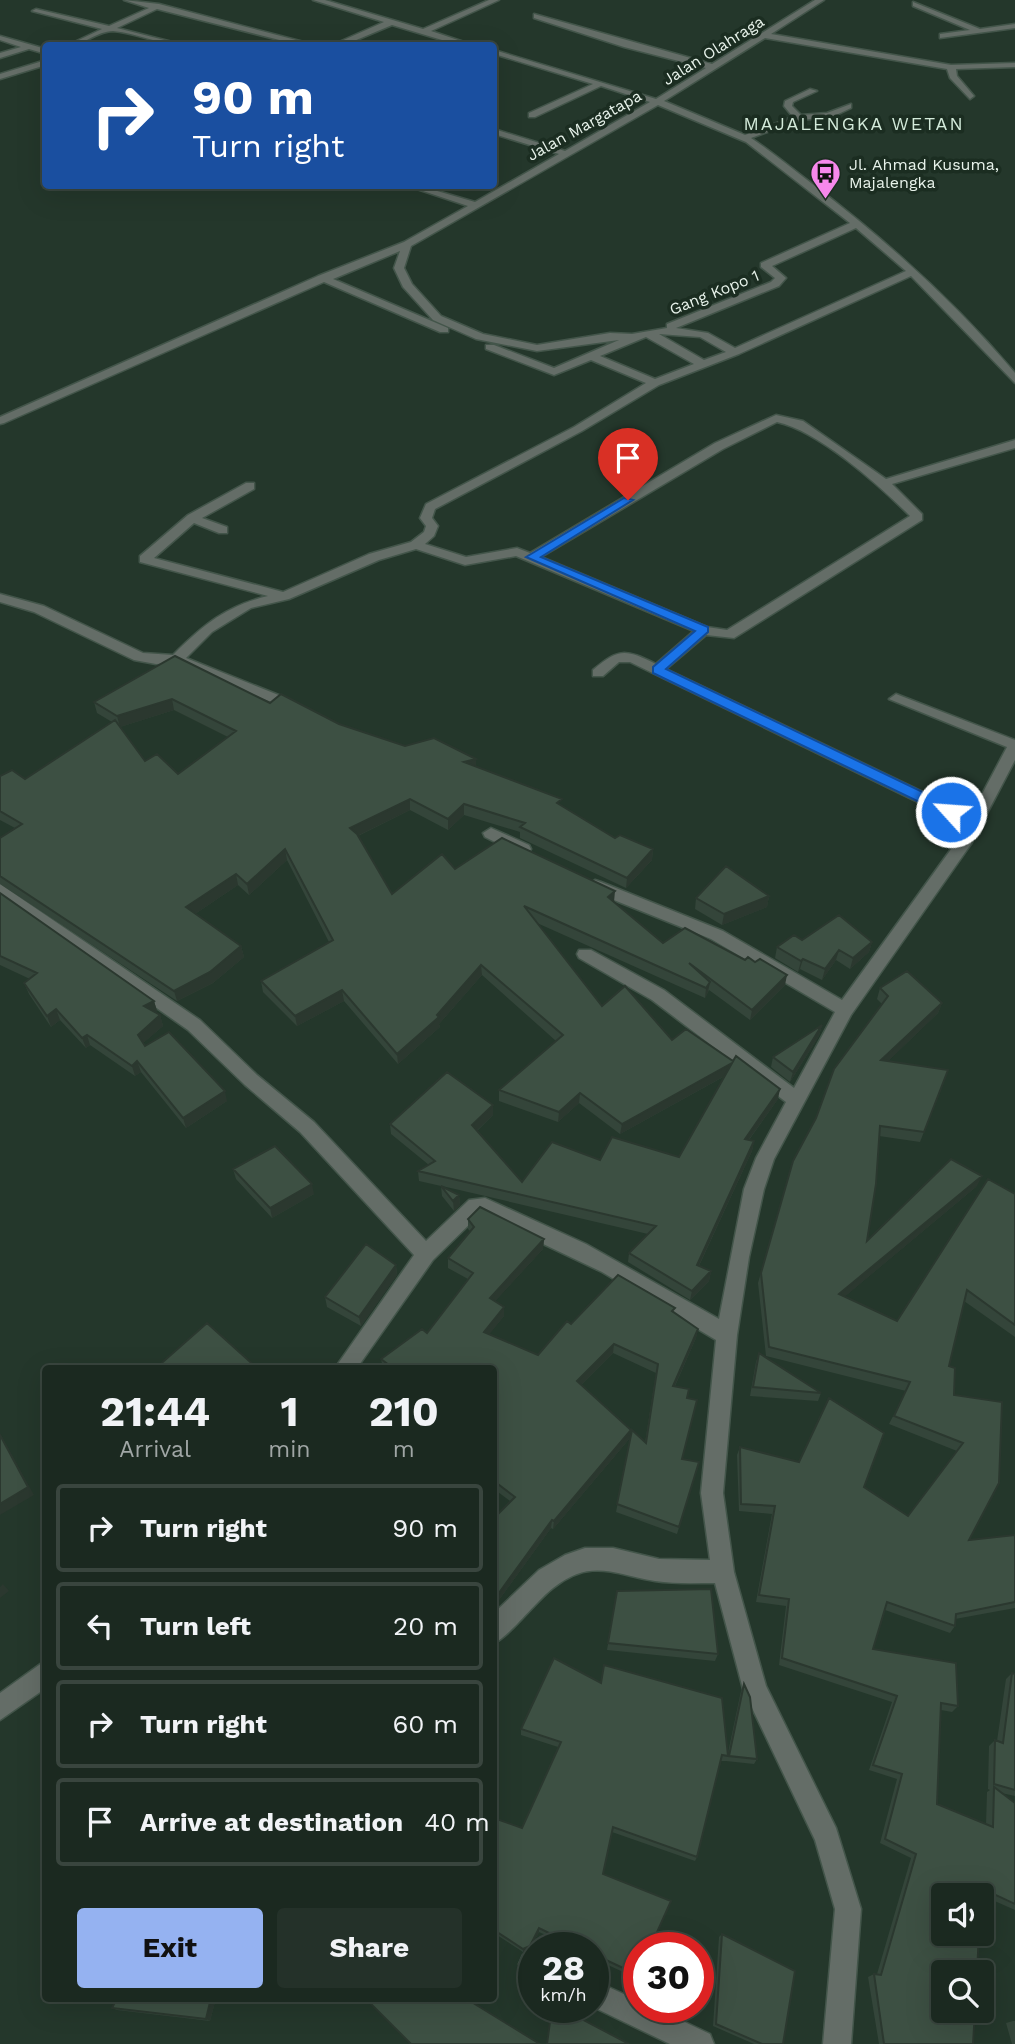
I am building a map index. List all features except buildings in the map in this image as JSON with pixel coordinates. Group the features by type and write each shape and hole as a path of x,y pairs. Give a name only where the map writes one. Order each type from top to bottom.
{"street":[{"path":"128,0 299,42"},
{"path":"78,42 172,0"},
{"path":"317,0 459,42"},
{"path":"425,31 495,0"},
{"path":"650,0 660,2"},
{"name":"Jalan Olahraga","path":"657,102 820,0"},
{"path":"916,5 1000,39"},
{"path":"36,11 165,42"},
{"path":"537,16 714,67"},
{"path":"1015,16 1005,22 1015,26"},
{"path":"344,42 392,22"},
{"path":"943,36 1015,26"},
{"path":"555,32 569,27"},
{"path":"764,35 951,67 1015,65"},
{"path":"0,38 42,51"},
{"path":"0,56 29,47"},
{"path":"497,53 657,102 744,138 913,271 963,317 1015,380"},
{"path":"0,77 42,63"},
{"path":"951,67 953,76 970,96"},
{"path":"531,115 600,84"},
{"path":"799,118 788,106 789,101 813,91"},
{"name":"Jalan Margatapa","path":"0,421 322,278 407,244 657,102"},
{"path":"744,138 799,118 830,115 848,106"},
{"path":"497,132 564,153"},
{"path":"422,189 476,205"},
{"name":"Gang Kopo 1","path":"653,332 775,284 781,278 765,265 856,224"},
{"path":"407,244 399,268 407,285 437,318 480,337 537,348"},
{"path":"177,659 207,629 246,605 284,596 374,557 416,545 430,533 432,526 425,518 430,507 578,429 655,383 735,352 913,271"},
{"path":"322,278 402,315 554,372 632,337 653,332 704,335 735,352"},
{"path":"653,332 702,364"},
{"path":"516,358 537,348 610,336 632,337"},
{"path":"592,356 655,383"},
{"path":"416,545 465,561 507,552 532,557 719,635 735,633 917,519 917,514 884,483 799,423 776,418 719,446 532,557"},
{"path":"884,483 1015,444"},
{"path":"250,486 192,518 147,557 147,562 284,596"},
{"path":"192,518 223,530"},
{"path":"0,598 39,609 139,657 156,660 177,659 276,699"},
{"path":"657,670 704,630"},
{"path":"598,673 615,657 623,656 975,823"},
{"path":"837,2044 848,1909 827,1837 755,1689 723,1572 712,1493 727,1335 739,1257 754,1189 765,1158 845,1010 975,823 1014,750 896,699"},
{"path":"491,832 539,858"},
{"path":"576,876 659,914 717,935 845,1010"},
{"path":"0,891 194,1025 251,1080 307,1127 426,1254"},
{"path":"585,954 658,995 797,1100"},
{"path":"347,1365 426,1254 466,1212 476,1206 485,1206 560,1238 632,1276 727,1335"},
{"path":"497,1627 514,1607 558,1571 585,1559 614,1560 659,1570 723,1572"},
{"path":"0,1708 42,1675"},
{"path":"609,2001 700,2044"}],"place":[{"name":"Jl. Ahmad Kusuma, Majalengka","path":"826,200"}],"district":[{"name":"MAJALENGKA WETAN","path":"854,124"}],"route":[{"path":"628,500 532,557 704,630 657,670 951,812"}]}
